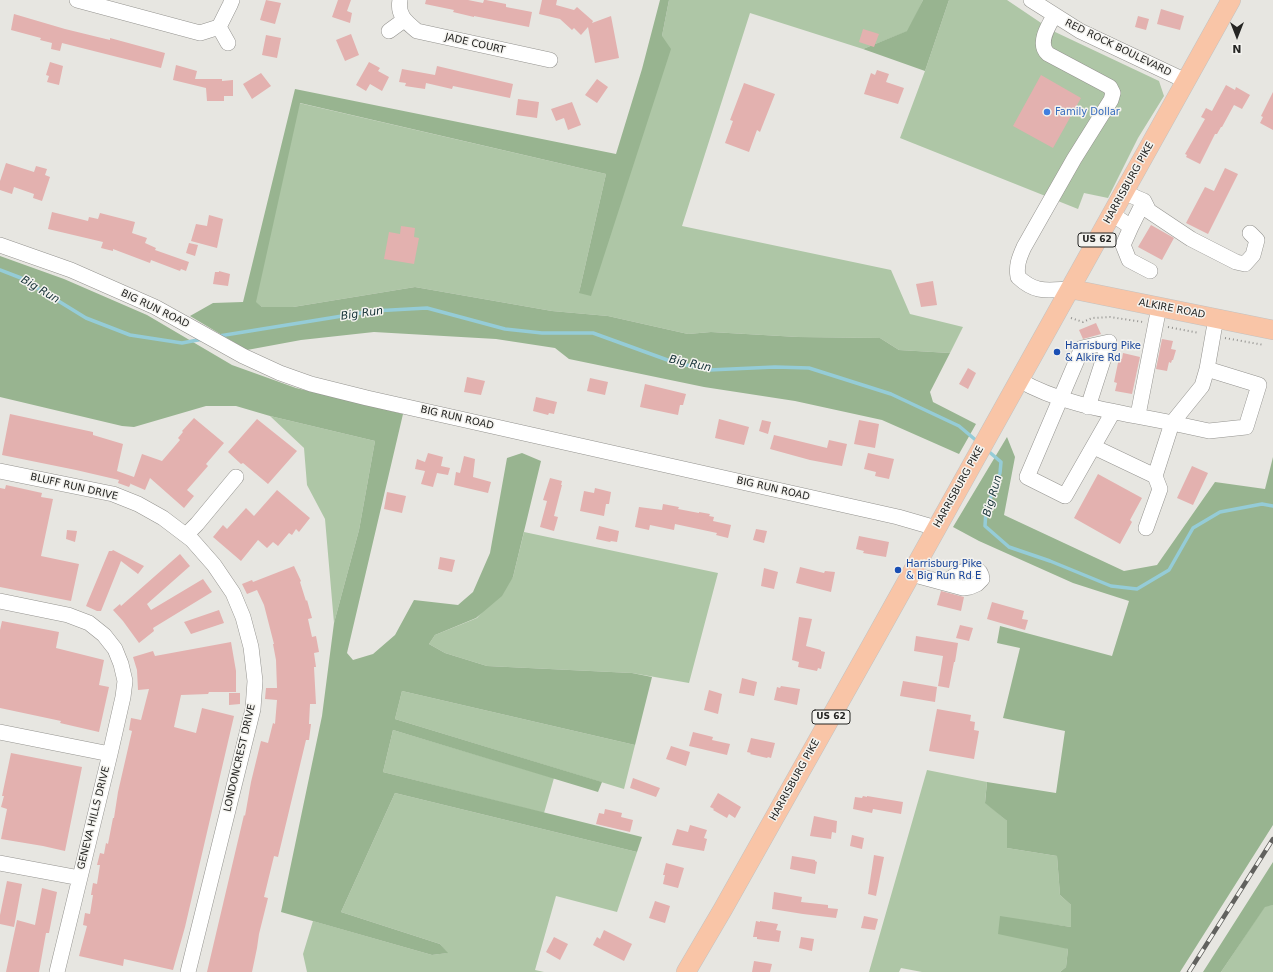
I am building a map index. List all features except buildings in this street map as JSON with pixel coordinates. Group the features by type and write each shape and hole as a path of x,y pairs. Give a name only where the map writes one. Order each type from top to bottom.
{"main road":[{"name":"HARRISBURG PIKE","path":"686,972 727,902 1071,289 1230,0"},
{"name":"ALKIRE ROAD","path":"1071,289 1216,318 1272,327"}],"street":[{"path":"77,0 200,32 219,27 232,0"},
{"path":"389,31 404,20 398,8 400,0"},
{"name":"RED ROCK BOULEVARD","path":"1031,0 1080,32 1186,81"},
{"path":"1054,16 1045,35 1043,46 1044,50 1048,54 1110,87 1113,93 1111,100 1074,159 1024,247 1018,261 1018,277 1030,287 1042,290 1071,289"},
{"name":"JADE COURT","path":"404,20 417,31 550,60"},
{"path":"219,27 228,42"},
{"path":"1123,192 1144,201 1149,211 1191,238 1236,262 1245,264 1253,255 1257,240 1250,233"},
{"path":"1144,201 1124,245 1130,260 1150,271"},
{"path":"1112,214 1131,227"},
{"name":"BIG RUN ROAD","path":"0,245 71,270 155,307 243,356 280,373 311,384 367,398 898,516 936,528"},
{"path":"1138,416 1159,307"},
{"path":"1146,528 1160,489 1155,476 1172,423 1202,386 1207,369 1216,318"},
{"path":"1088,407 1109,342 1082,348 1027,477 1065,496 1113,412"},
{"path":"1019,380 1036,390 1088,407 1209,431 1246,426 1259,385 1207,369"},
{"path":"1094,447 1155,476"},
{"name":"BLUFF RUN DRIVE","path":"0,471 113,494 138,504 162,518 186,535"},
{"path":"186,535 236,477"},
{"name":"LONDONCREST DRIVE","path":"186,535 214,565 233,593 243,617 251,647 254,681 253,709 188,972"},
{"path":"911,574 944,583"},
{"name":"GENEVA HILLS DRIVE","path":"0,601 68,615 89,623 104,635 115,649 121,664 125,681 110,754 58,972"},
{"path":"0,732 110,754"},
{"path":"0,863 80,878"}],"green space":[{"path":"660,0 669,0 662,36 671,49 591,296 579,293 606,174 300,103 256,302 262,307 293,307 415,287 552,311 608,316 688,334 711,332 798,337 880,338 899,350 950,353 930,392 933,402 976,424 959,454 882,420 795,401 704,387 569,359 555,348 496,339 374,332 301,340 247,350 190,316 213,303 243,302 295,89 616,154 642,69"},
{"path":"669,0 923,0 908,31 863,49 750,13 682,226 891,270 910,314 963,327 950,353 899,350 880,338 798,337 711,332 688,334 608,316 552,311 415,287 293,307 262,307 255,302 299,103 606,174 579,293 662,36"},
{"path":"923,0 949,0 925,71 863,49 907,31"},
{"path":"949,0 1007,0 1053,31 1159,81 1164,96 1138,138 1108,198 1084,193 1078,209 900,138"},
{"path":"0,256 64,279 147,315 232,365 296,388 403,414 347,653 353,660 373,654 395,635 414,600 458,605 473,592 490,553 507,458 522,453 541,461 513,577 502,596 476,618 435,635 429,644 445,653 487,666 632,673 652,677 635,745 402,691 395,719 602,782 598,792 393,730 383,772 642,837 637,852 395,793 341,912 440,944 448,953 432,955 281,912 322,716 334,623 359,530 375,441 270,416 236,406 206,406 134,427 122,426 0,397"},
{"path":"270,416 375,441 359,530 334,623 325,519 307,485 304,448"},
{"path":"1007,437 1015,457 1004,515 1124,571 1157,565 1215,482 1265,489 1273,457 1273,825 1180,972 1060,972 1066,967 1068,949 998,934 1000,916 1071,927 1071,905 1060,895 1057,856 1007,848 1007,821 985,803 987,782 1056,793 1065,731 1003,718 1020,648 997,643 1000,626 1112,656 1129,601 1073,583 979,541 953,527"},
{"path":"524,532 718,573 689,683 632,673 487,666 445,653 429,644 435,635 477,618 513,577"},
{"path":"402,691 635,745 624,789 395,719"},
{"path":"393,730 554,778 544,813 383,772"},
{"path":"927,770 987,782 985,802 1007,821 1007,848 1057,856 1060,895 1071,905 1071,927 1000,917 1068,949 1066,967 1060,972 922,972 901,968 899,972 869,972"},
{"path":"395,793 637,852 617,912 556,896 535,970 544,972 307,972 303,954 313,921 432,955 447,953 440,944 341,912"},
{"path":"1273,862 1273,905 1265,907 1221,972 1203,972"},
{"path":"1273,905 1273,972 1221,972 1265,906"}],"waterway":[{"name":"Big Run","path":"0,270 21,278 86,318 130,335 182,343 203,339"},
{"name":"Big Run","path":"219,336 373,311 427,308 505,329 542,333 593,333 673,362 709,370 775,367 809,368 891,394 959,426 978,442"},
{"name":"Big Run","path":"987,450 1001,462 1000,473 986,510 985,526 1009,547 1050,561 1111,586 1137,589 1169,570 1193,528 1220,512 1262,504 1273,506"}],"railway":[{"path":"1189,972 1273,839"}],"place":[{"name":"Family Dollar","path":"1047,112"},
{"name":"Harrisburg Pike & Alkire Rd","path":"1057,352"},
{"name":"Harrisburg Pike & Big Run Rd E","path":"898,570"}]}
